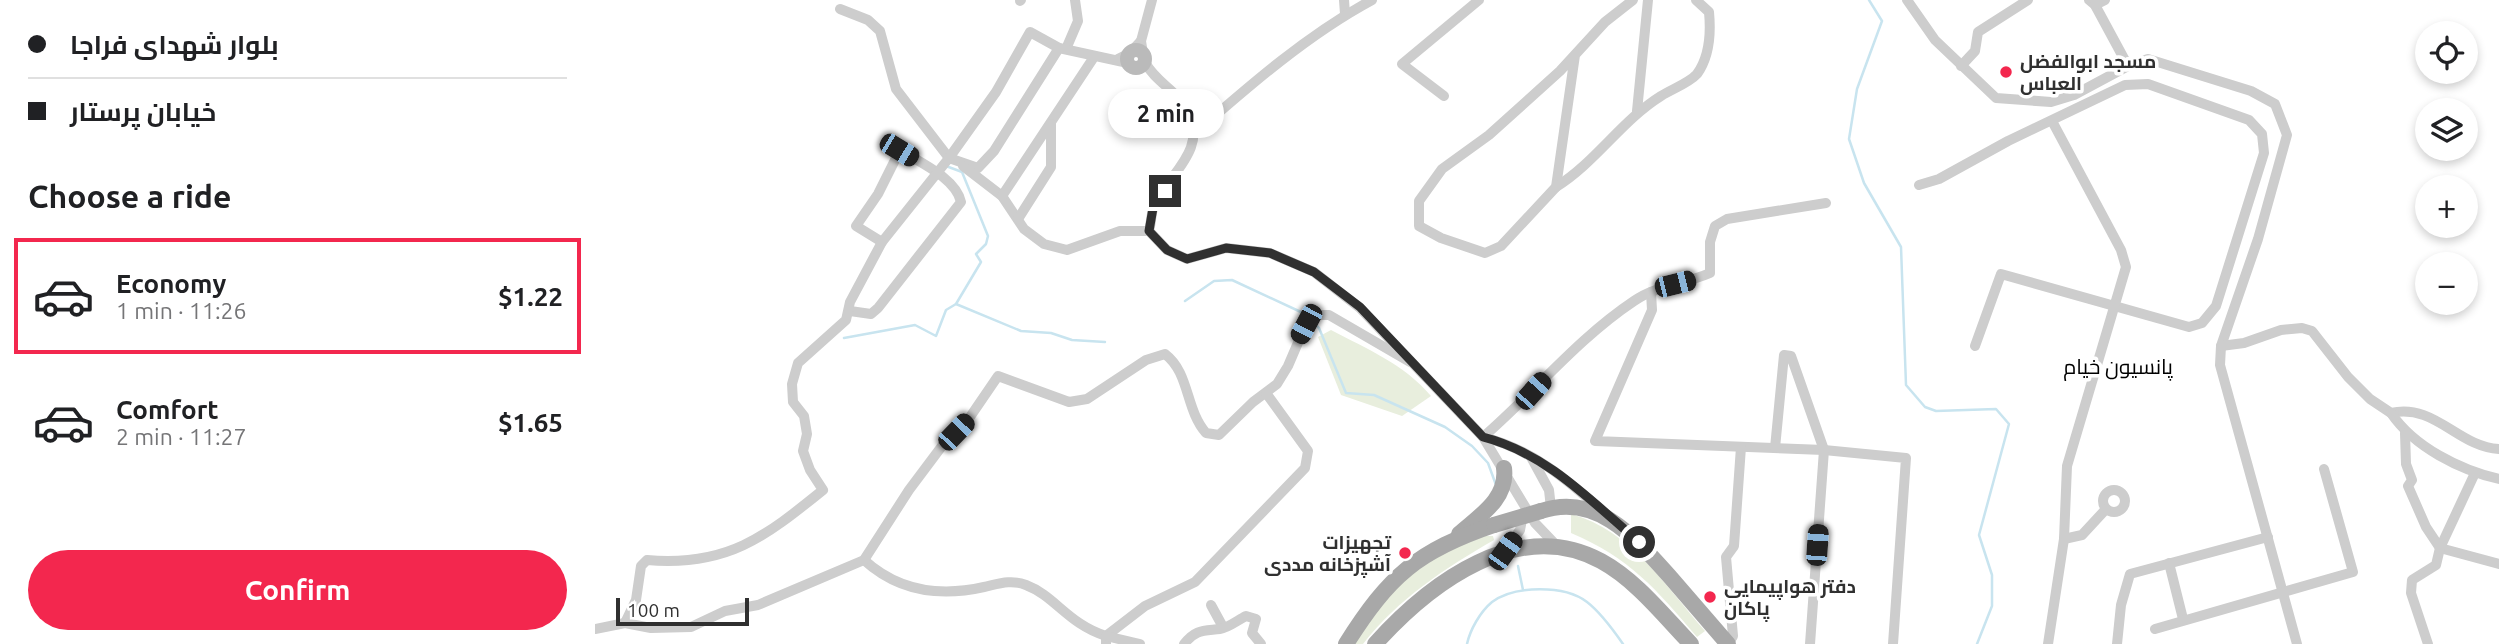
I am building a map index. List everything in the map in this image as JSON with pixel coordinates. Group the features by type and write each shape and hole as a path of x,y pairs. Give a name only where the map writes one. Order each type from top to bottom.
{"main road":[{"path":"1453,540 1498,499 1506,481 1504,468"},
{"path":"1346,644 1370,608 1405,568 1429,551 1536,510 1574,506 1612,519 1639,542 1728,644"},
{"path":"1375,644 1390,628 1457,575 1505,551 1556,545 1603,562 1647,599 1691,644"}],"street":[{"path":"953,159 978,168 994,151 1078,21 1075,0"},
{"path":"1137,59 1152,0"},
{"path":"1344,0 1345,14"},
{"path":"1194,134 1239,95 1345,14 1372,0"},
{"path":"1444,96 1402,64 1479,0"},
{"path":"1633,0 1605,22 1575,55 1489,135 1442,169 1419,201 1419,226 1441,238 1485,253 1501,246 1556,187 1577,174 1637,111 1695,77 1705,62 1711,30 1709,12 1696,0"},
{"path":"1637,111 1648,0"},
{"path":"1907,0 1935,40 1996,98 2052,102 2074,95 2128,66 2148,59 2251,90 2275,104 2287,135 2257,239 2221,345 2220,365 2297,644"},
{"path":"1961,66 1975,51 1978,32 2028,0"},
{"path":"2096,2 2128,66"},
{"path":"840,9 868,20 880,31 895,89 953,159 1002,195 1024,229 1044,244 1067,250 1120,231 1149,231 1167,250 1187,259 1226,248 1270,253 1314,272 1360,307 1483,437 1536,510 1556,545"},
{"path":"625,623 636,600 641,566 647,560 669,562 737,551 764,536 824,490 810,470 803,451 807,434 804,416 793,402 792,384 797,363 846,320 850,302 882,242 936,172 953,159 1030,32 1062,48 1094,57 1137,59 1171,90 1188,111 1194,134 1188,158 1153,208 1149,231"},
{"path":"1556,187 1575,55"},
{"path":"1002,195 1094,57"},
{"path":"1919,185 1939,179 2008,141 2125,85 2148,84 2249,120 2262,134 2264,153 2246,214 2216,306 2202,323 2189,327 2001,274 1975,346"},
{"path":"2048,644 2064,539 2067,466 2126,267 2121,250 2052,121"},
{"path":"1018,219 1051,167 1051,124"},
{"path":"850,311 871,314 878,308 961,202 959,194 936,172 899,150 878,194 856,226 882,242"},
{"path":"1483,437 1519,406 1560,360 1635,300 1651,292 1710,273 1715,226 1727,219 1826,203"},
{"path":"1651,292 1652,310 1595,441 1824,450 1906,458 1893,644"},
{"path":"595,629 625,623 651,628 691,627 725,611 758,605 864,560 909,490 942,446 970,417 998,376 1069,402 1087,398 1146,360 1165,354 1176,362 1194,419 1206,433 1219,435 1253,402 1266,394 1288,366 1306,324 1316,314 1329,315 1410,362"},
{"path":"2221,345 2243,343 2281,330 2302,328 2312,331 2348,377 2370,399 2391,413 2405,433 2475,473 2499,479"},
{"path":"1775,448 1784,355 1791,356 1824,450 1810,644"},
{"path":"1106,640 1122,621 1145,606 1167,598 1195,582 1305,468 1308,452 1266,394"},
{"path":"2391,413 2404,410 2430,415 2464,439 2499,449"},
{"path":"2405,433 2406,464 2412,480 2408,486 2413,501 2440,548 2499,564"},
{"path":"1483,437 1509,444 1528,454 1575,487 1612,519"},
{"path":"1728,644 1733,636 1726,556 1734,546 1741,447"},
{"path":"1505,551 1549,490 1528,454"},
{"path":"2155,629 2353,572 2324,469"},
{"path":"2428,644 2411,593 2412,580 2436,565 2440,548 2475,473"},
{"path":"2064,539 2082,535 2106,509"},
{"path":"2117,644 2121,605 2130,574 2268,537"},
{"path":"864,560 879,574 927,591 951,593 1005,581 1026,585 1084,629 1106,640 1140,644"},
{"path":"2169,563 2183,619"},
{"path":"1211,605 1223,627"},
{"path":"1184,644 1191,636 1208,628 1223,627 1246,616 1256,620 1252,633 1261,644"}],"green space":[{"path":"1331,330 1397,366 1431,396 1402,416 1341,395 1318,337"},
{"path":"1571,514 1612,533 1629,546 1661,578 1705,631 1697,637 1641,576 1610,553 1571,533"},
{"path":"1485,536 1493,536 1494,540 1423,586 1391,613 1363,644 1354,644 1389,595 1410,573 1434,556"}],"waterway":[{"path":"1869,0 1882,21 1857,89 1849,139 1864,183 1901,247 1906,385 1925,407 1936,411 1996,409 2009,424 1979,535 1992,575 1992,606 1977,644"},
{"path":"946,166 962,172 988,236 986,244 976,254 981,262 956,304"},
{"path":"1185,301 1214,281 1232,280 1303,313 1319,328 1346,393 1374,395 1445,427 1472,446 1488,463 1496,485"},
{"path":"844,338 915,325 936,336 946,310 956,304 1021,331 1051,333 1072,340 1105,342"},
{"path":"1518,566 1523,590"},
{"path":"1467,644 1476,622 1492,602 1513,592 1540,589 1578,596 1602,616 1623,644"}],"place":[{"name":"مسجد ابوالفضل العباس","path":"2006,72"},
{"name":"تجهیزات آشپزخانه مددی","path":"1405,553"},
{"name":"دفتر هواپیمایی پاکان","path":"1710,597"}],"district":[{"name":"پانسیون خیام","path":"2118,366"}],"route":[{"path":"1165,191 1153,208 1149,231 1167,250 1187,259 1226,248 1270,253 1314,272 1360,307 1483,437 1509,444 1552,469 1639,542"}]}
